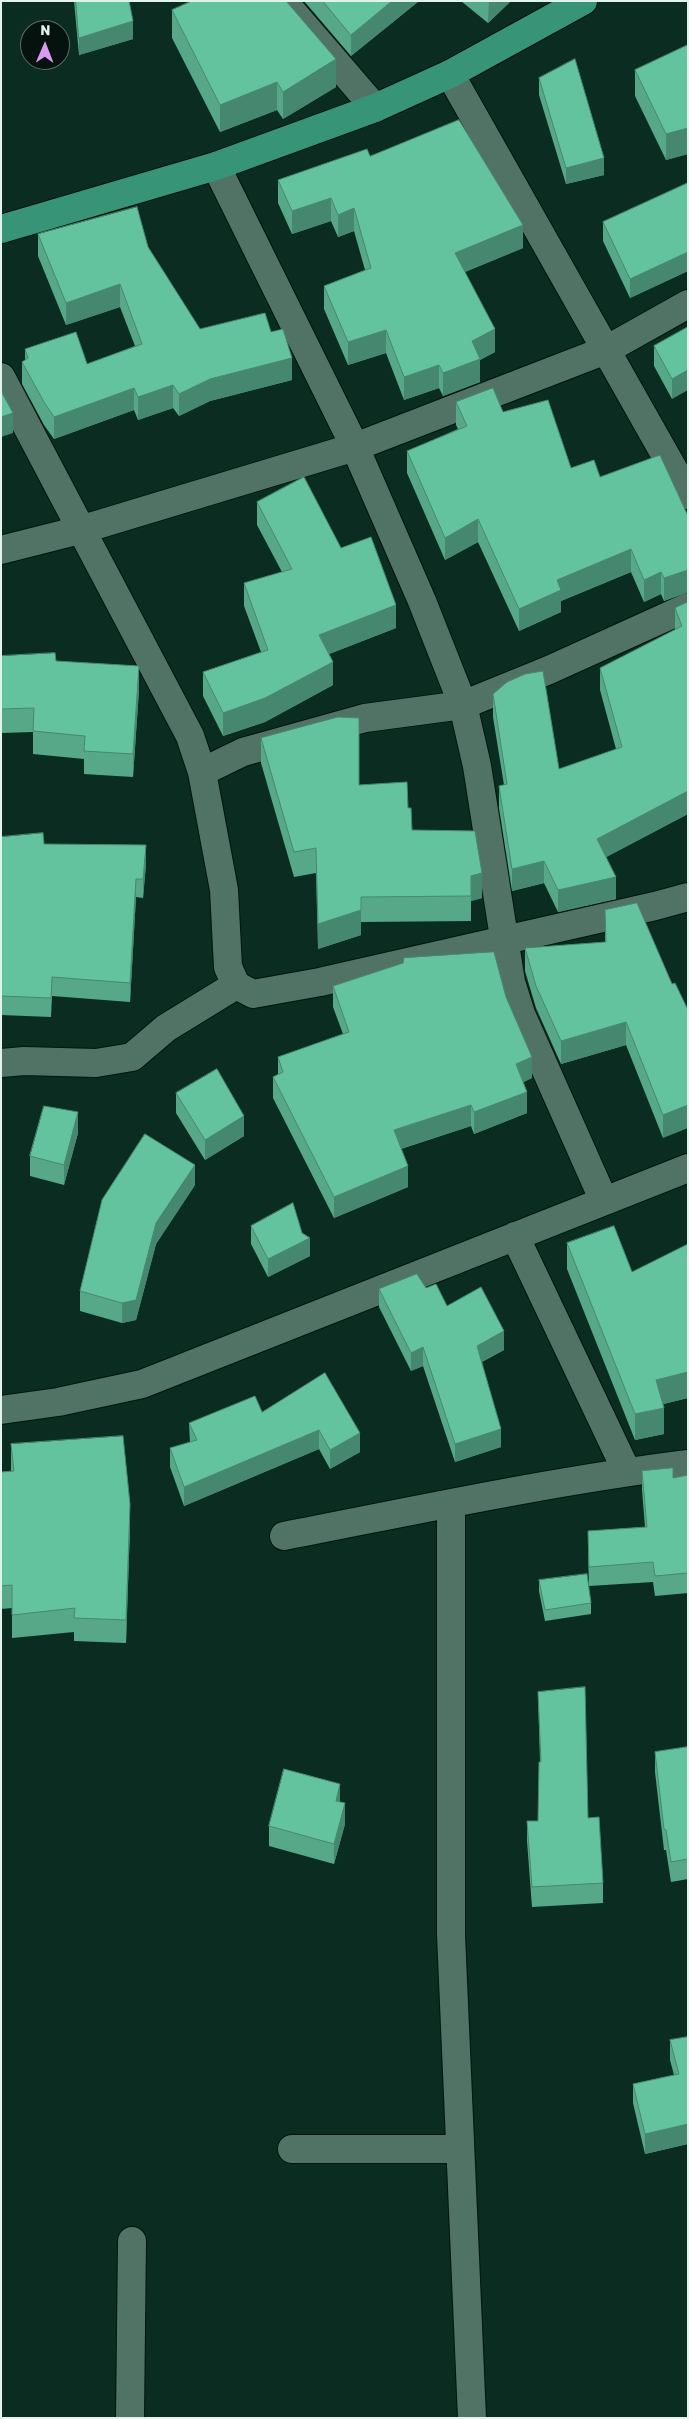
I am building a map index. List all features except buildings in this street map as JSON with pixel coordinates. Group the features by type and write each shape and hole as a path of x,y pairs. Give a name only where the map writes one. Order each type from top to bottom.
{"main road":[{"path":"1,230 216,166 375,108 450,74 583,1"}],"street":[{"path":"283,1 375,108"},
{"path":"450,74 688,495"},
{"path":"216,166 355,447 422,600 463,705 477,766 504,941 512,982 521,1014 604,1201"},
{"path":"1,550 80,530 355,447 606,350 688,304"},
{"path":"1,377 190,736 202,772 224,890 228,967 236,984 253,994 320,982 655,906 688,896"},
{"path":"202,772 243,752 365,718 463,705 549,670 688,607"},
{"path":"1,1063 24,1061 96,1063 132,1058 166,1028 236,984"},
{"path":"1,1410 58,1402 142,1384 688,1168"},
{"path":"515,1236 627,1472"},
{"path":"284,1536 451,1503 627,1472 688,1464"},
{"path":"451,1503 451,1935 472,2418"},
{"path":"292,2148 460,2149"},
{"path":"130,2418 132,2241"}]}
